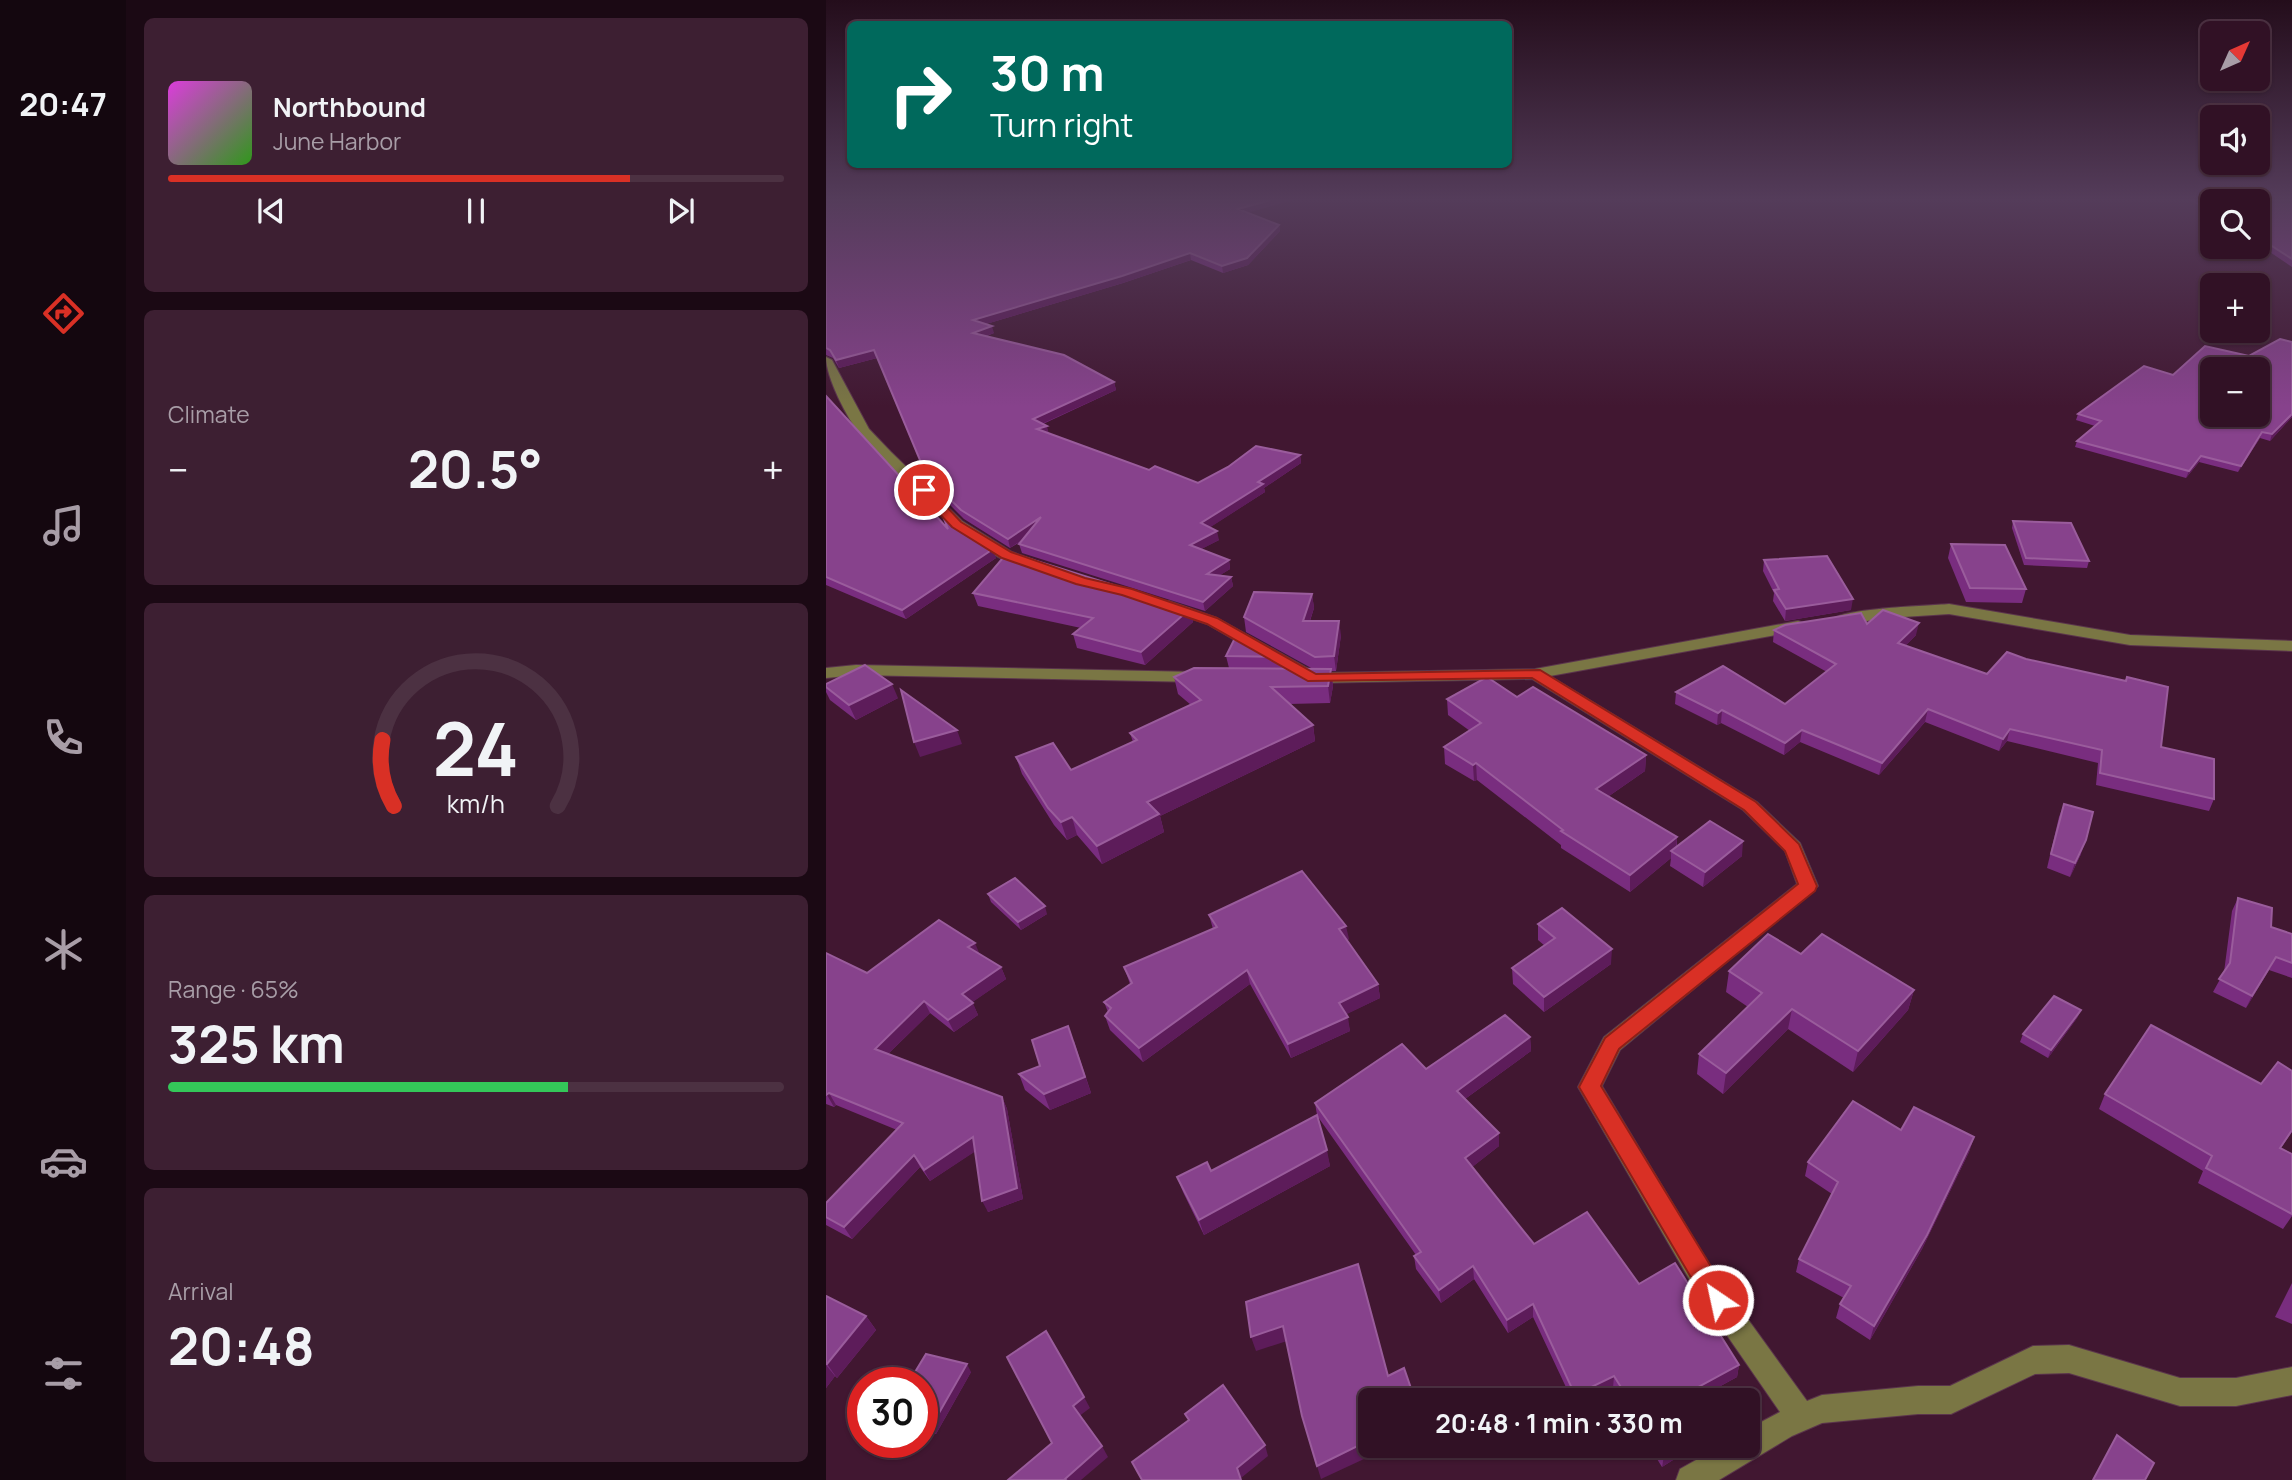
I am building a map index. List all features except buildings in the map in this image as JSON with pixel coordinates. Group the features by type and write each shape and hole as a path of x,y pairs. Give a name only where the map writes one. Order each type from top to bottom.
{"street":[{"path":"826,360 864,430 957,524 1007,555 1044,568"},
{"path":"1159,603 1212,621 1313,678"},
{"path":"1279,679 1535,674 1820,622 1887,612 1949,609 2130,640 2292,646"},
{"path":"826,673 856,670 1218,677"},
{"path":"1535,674 1750,806 1793,849 1808,886 1612,1044 1590,1087 1704,1280 1801,1418"},
{"path":"1691,1480 1782,1426 1822,1409 1918,1400 1951,1400 2033,1360 2070,1359 2180,1392 2236,1392 2292,1381"}],"route":[{"path":"924,490 957,524 1007,555 1212,621 1313,678 1535,674 1750,806 1793,849 1808,886 1612,1044 1590,1087 1718,1300"}]}
